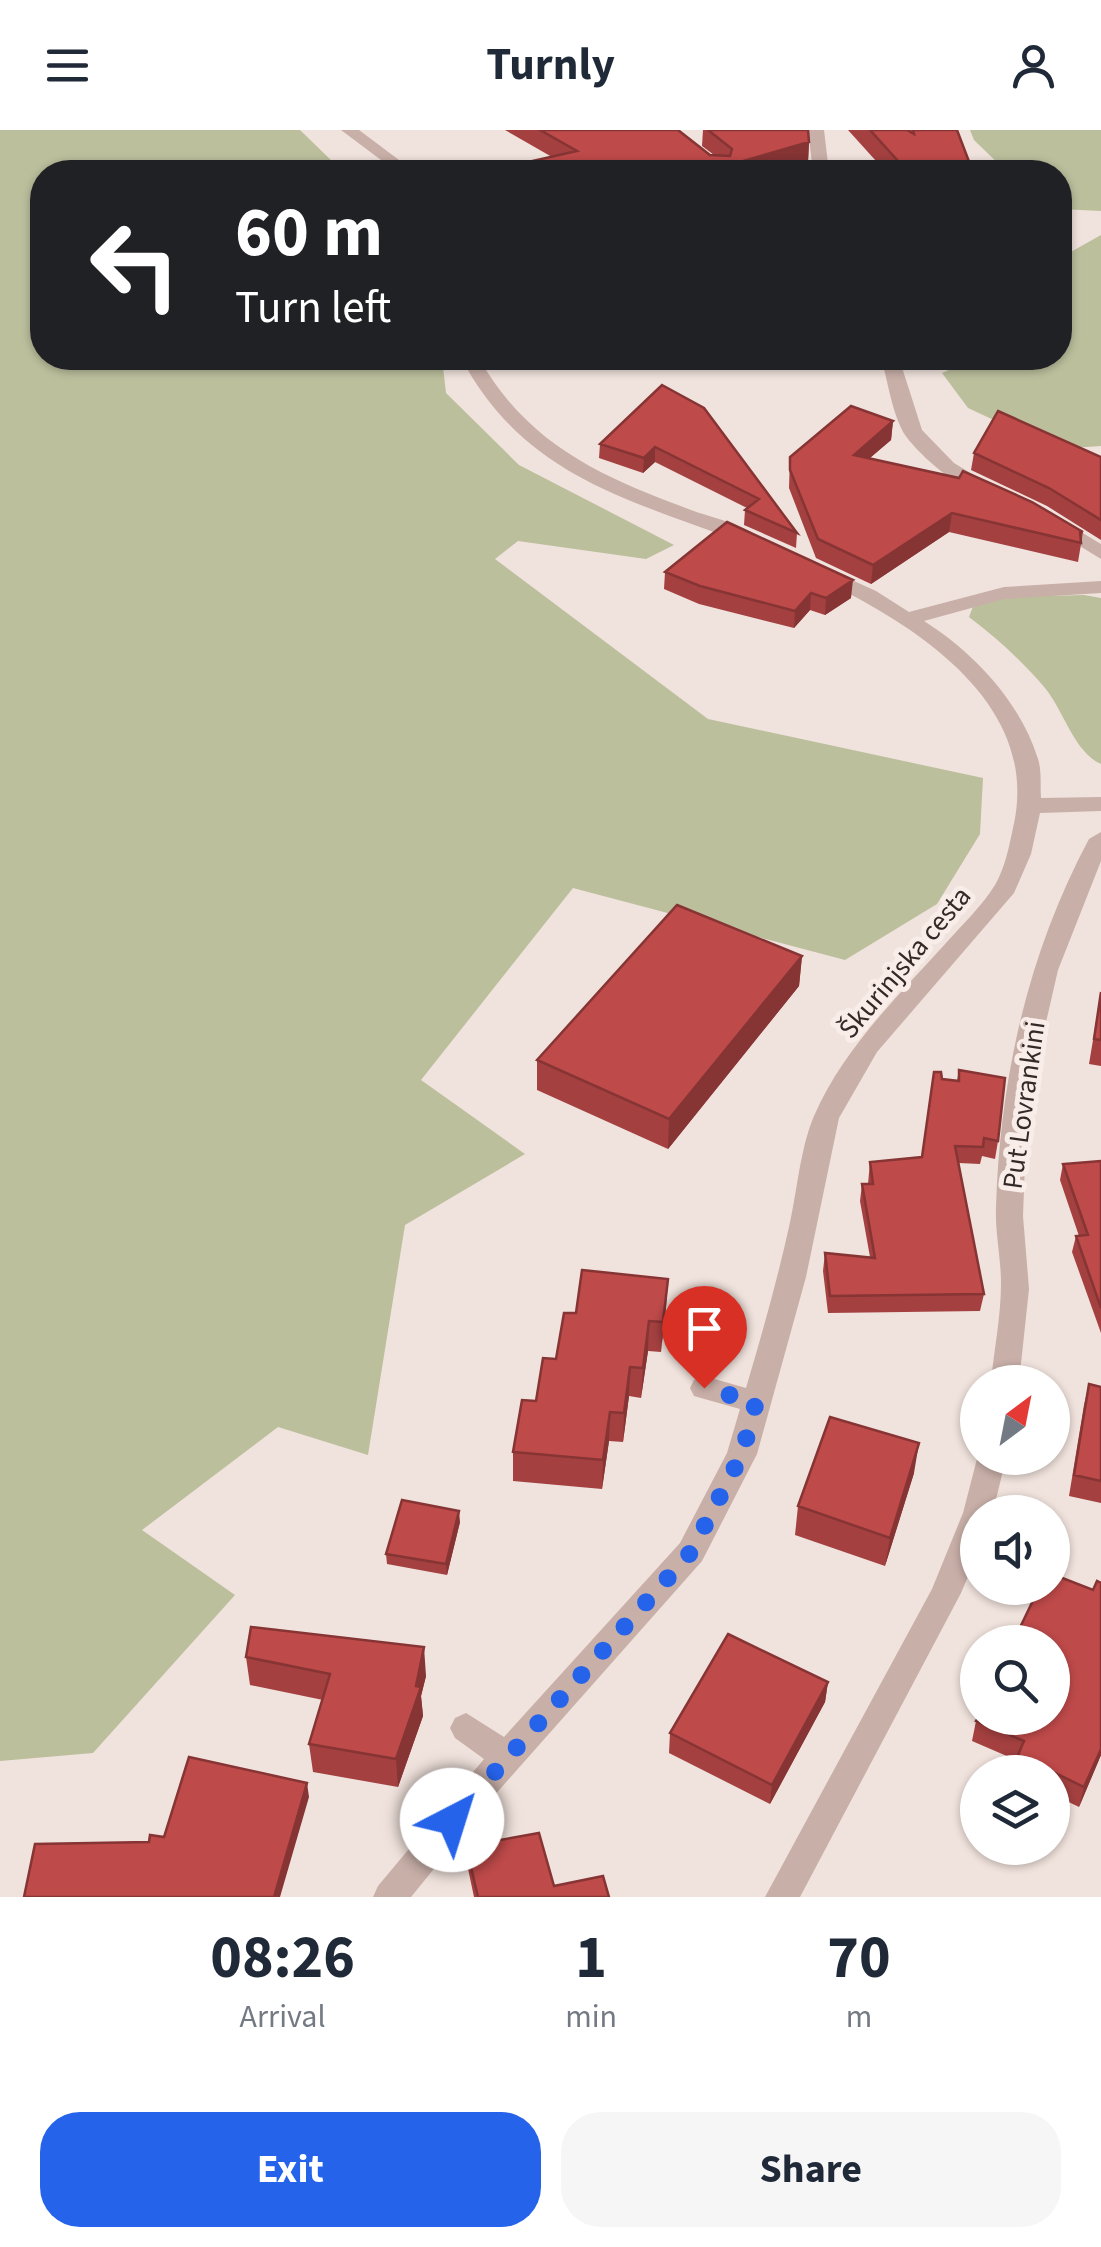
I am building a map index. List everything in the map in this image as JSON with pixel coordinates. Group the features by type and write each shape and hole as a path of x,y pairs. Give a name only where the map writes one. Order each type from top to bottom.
{"street":[{"path":"348,130 390,160"},
{"path":"816,130 820,160"},
{"name":"Škurinjska cesta","path":"390,1897 507,1756 691,1552 742,1454 792,1277 826,1118 868,1046 1006,887 1020,854 1030,806 1028,760 1005,713 971,668 910,619 792,558 563,460 497,407 475,370"},
{"path":"894,370 913,432 930,453 967,481 1008,501"},
{"path":"1038,513 1096,549"},
{"path":"910,619 971,596 1023,588 1101,586"},
{"path":"1030,806 1101,804"},
{"name":"Put Lovrankini","path":"1008,1365 1016,1276 1008,1210 1017,1106 1032,1023 1059,935 1084,867 1101,839"},
{"path":"704,1388 756,1402"},
{"path":"782,1897 946,1593 960,1558"},
{"path":"466,1728 507,1756"}],"green space":[{"path":"0,130 300,130 331,160 30,160 30,370 443,370 446,393 519,465 674,545 646,559 518,541 495,559 708,719 983,778 980,834 937,904 845,960 573,888 421,1080 525,1154 405,1225 368,1455 278,1427 142,1530 235,1595 93,1753 0,1761"},
{"path":"970,130 1101,130 1101,211 1072,210 1072,160 995,160 974,140"},
{"path":"1101,235 1101,446 1056,449 968,408 942,373 1072,370 1072,251"},
{"path":"1002,597 1101,598 1101,764 1084,750 1036,678 969,617 974,604"}],"building":[{"path":"540,130 678,130 710,155 730,156 732,149 708,130 808,130 809,142 746,160 537,160 577,151"},
{"path":"870,130 907,130 914,134 913,130 957,130 968,160 897,160"},
{"path":"662,385 704,408 797,533 745,510 759,499 655,447 644,458 600,444"},
{"path":"851,406 893,421 854,455 959,478 963,471 1032,502 1083,532 1080,531 1081,543 952,513 873,565 818,539 790,470 790,457"},
{"path":"998,411 1101,457 1101,520 1049,488 974,453"},
{"path":"727,522 853,580 826,598 811,593 795,611 700,586 665,572"},
{"path":"677,905 802,956 669,1119 537,1060"},
{"path":"1101,992 1101,1040 1094,1039"},
{"path":"959,1070 1005,1078 998,1141 984,1138 983,1147 955,1146 984,1294 830,1296 825,1253 875,1258 862,1184 873,1184 870,1162 922,1157 934,1072 941,1072 942,1079 959,1081"},
{"path":"1101,1161 1101,1308 1076,1236 1088,1235 1063,1164"},
{"path":"582,1270 668,1279 663,1322 649,1321 643,1368 630,1367 624,1413 610,1412 603,1460 513,1452 522,1400 536,1401 543,1358 556,1359 564,1313 576,1313"},
{"path":"1089,1384 1101,1387 1101,1481 1074,1475"},
{"path":"830,1417 919,1443 890,1538 798,1506"},
{"path":"402,1500 459,1511 446,1564 386,1554"},
{"path":"1070,1581 1093,1590 1097,1581 1101,1583 1101,1749 1084,1787 1070,1780 1070,1755 1018,1755 1024,1741 1010,1735 1070,1735 1070,1625 1021,1625 1031,1605 1070,1605"},
{"path":"251,1627 424,1647 416,1686 421,1687 396,1759 309,1744 330,1674 246,1657"},
{"path":"728,1634 828,1682 772,1785 670,1733"},
{"path":"189,1757 307,1783 274,1897 24,1897 35,1844 149,1842 150,1835 164,1837"},
{"path":"539,1833 554,1886 603,1876 609,1897 478,1897 466,1846"}],"route":[{"path":"452,1820 691,1552 742,1454 756,1402 704,1388"}]}
